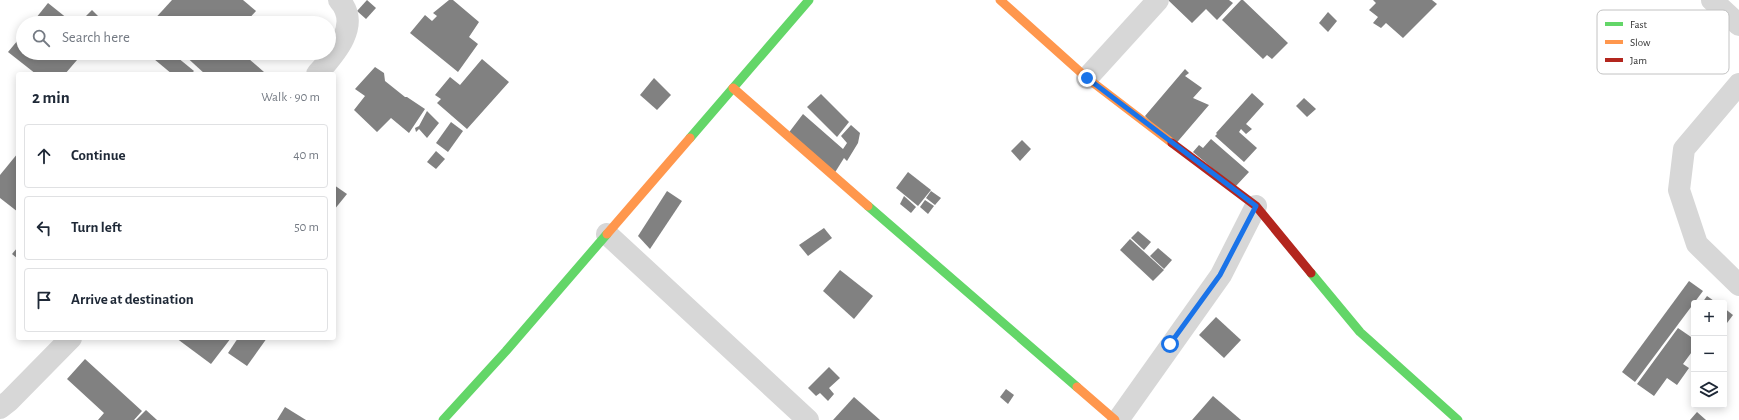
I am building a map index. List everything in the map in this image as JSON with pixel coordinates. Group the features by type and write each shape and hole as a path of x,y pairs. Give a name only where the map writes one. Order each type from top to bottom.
{"street":[{"path":"336,52 346,35 349,17 339,0"},
{"path":"443,420 607,234 808,0"},
{"path":"1000,0 1087,78 1256,206 1360,332 1458,420"},
{"path":"1087,78 1158,0"},
{"path":"1712,0 1723,10"},
{"path":"1729,16 1739,25"},
{"path":"319,72 330,60"},
{"path":"1739,84 1684,149 1679,190 1697,244 1739,285"},
{"path":"733,88 1114,420"},
{"path":"1118,420 1220,275 1256,206"},
{"path":"607,234 808,420"},
{"path":"0,408 9,402 69,340"}],"building":[{"path":"172,0 243,0 256,11 251,16 157,16"},
{"path":"367,0 376,8 366,19 357,11"},
{"path":"449,0 453,0 479,22 469,37 478,44 458,72 410,33 425,15 432,21 437,16 433,13"},
{"path":"1168,0 1229,0 1233,3 1217,20 1206,9 1192,23"},
{"path":"1241,0 1243,0 1288,43 1272,59 1267,55 1263,59 1222,20"},
{"path":"1373,0 1432,0 1437,4 1403,38 1386,23 1381,28 1373,23 1378,17 1369,10 1376,3"},
{"path":"48,3 64,16 38,16"},
{"path":"92,10 98,16 86,16"},
{"path":"1328,12 1337,21 1328,32 1319,23"},
{"path":"16,42 16,58 8,52"},
{"path":"482,59 509,82 467,129 437,103 441,99 435,95 450,77 460,85"},
{"path":"18,60 77,60 67,72 33,72"},
{"path":"155,60 181,60 194,71 193,72 170,72"},
{"path":"190,60 250,60 264,72 203,72"},
{"path":"375,67 384,73 385,81 405,97 425,109 409,133 391,118 377,132 354,110 365,96 355,89"},
{"path":"1185,69 1189,73 1185,76 1202,88 1193,98 1209,105 1173,147 1145,116"},
{"path":"654,78 671,95 657,110 640,95"},
{"path":"1252,93 1264,104 1246,124 1252,129 1246,134 1241,129 1239,132 1257,148 1244,162 1215,136"},
{"path":"821,94 849,122 837,137 807,107"},
{"path":"1304,98 1316,109 1307,117 1296,106"},
{"path":"427,111 439,123 427,138 419,129 416,132 415,128 419,126"},
{"path":"803,114 843,149 847,143 841,136 851,125 860,133 858,143 847,161 844,158 834,174 787,135"},
{"path":"451,122 463,131 448,152 436,143"},
{"path":"1211,139 1249,172 1235,187 1193,152 1199,145 1203,148"},
{"path":"1022,140 1031,149 1020,161 1011,151"},
{"path":"436,151 445,159 436,169 427,162"},
{"path":"16,155 16,210 0,198 0,175"},
{"path":"908,172 931,190 918,206 896,188"},
{"path":"336,186 347,194 336,208"},
{"path":"667,191 682,201 650,249 638,236"},
{"path":"931,191 941,198 935,205 926,198"},
{"path":"904,196 916,207 911,213 900,204"},
{"path":"925,200 934,206 928,214 920,207"},
{"path":"824,228 832,238 808,256 799,245"},
{"path":"1138,231 1151,242 1144,250 1131,238"},
{"path":"1130,239 1164,270 1153,281 1120,250"},
{"path":"1158,248 1172,260 1164,269 1150,256"},
{"path":"16,249 16,257 12,254"},
{"path":"840,270 873,296 854,319 823,291"},
{"path":"1689,281 1703,291 1696,300 1691,300 1691,307 1635,382 1622,372"},
{"path":"1707,296 1713,300 1704,300"},
{"path":"1727,310 1733,315 1727,323"},
{"path":"1216,317 1241,340 1224,358 1199,335"},
{"path":"1678,328 1691,337 1691,353 1683,364 1689,368 1677,385 1667,378 1654,396 1637,384"},
{"path":"179,340 229,340 211,364"},
{"path":"237,340 266,340 247,366 228,353"},
{"path":"85,359 142,411 134,420 98,420 104,413 67,379"},
{"path":"829,367 840,378 829,388 834,394 828,401 820,393 816,396 808,388"},
{"path":"1006,389 1014,395 1008,404 1000,397"},
{"path":"1213,396 1241,420 1192,420"},
{"path":"854,397 880,420 833,420"},
{"path":"285,407 306,420 277,420"},
{"path":"146,410 157,420 136,420"},
{"path":"1697,412 1706,420 1690,420"}],"traffic: fast":[{"path":"690,138 809,0"},
{"path":"868,206 1077,387"},
{"path":"443,420 506,351 607,234"},
{"path":"1311,273 1360,332 1458,420"}],"traffic: slow":[{"path":"1000,0 1087,78 1172,143"},
{"path":"733,88 868,206"},
{"path":"607,234 690,138"},
{"path":"1077,387 1115,420"}],"traffic: jam":[{"path":"1172,143 1256,206 1311,273"}],"route":[{"path":"1087,78 1256,206 1220,275 1170,344"}]}
